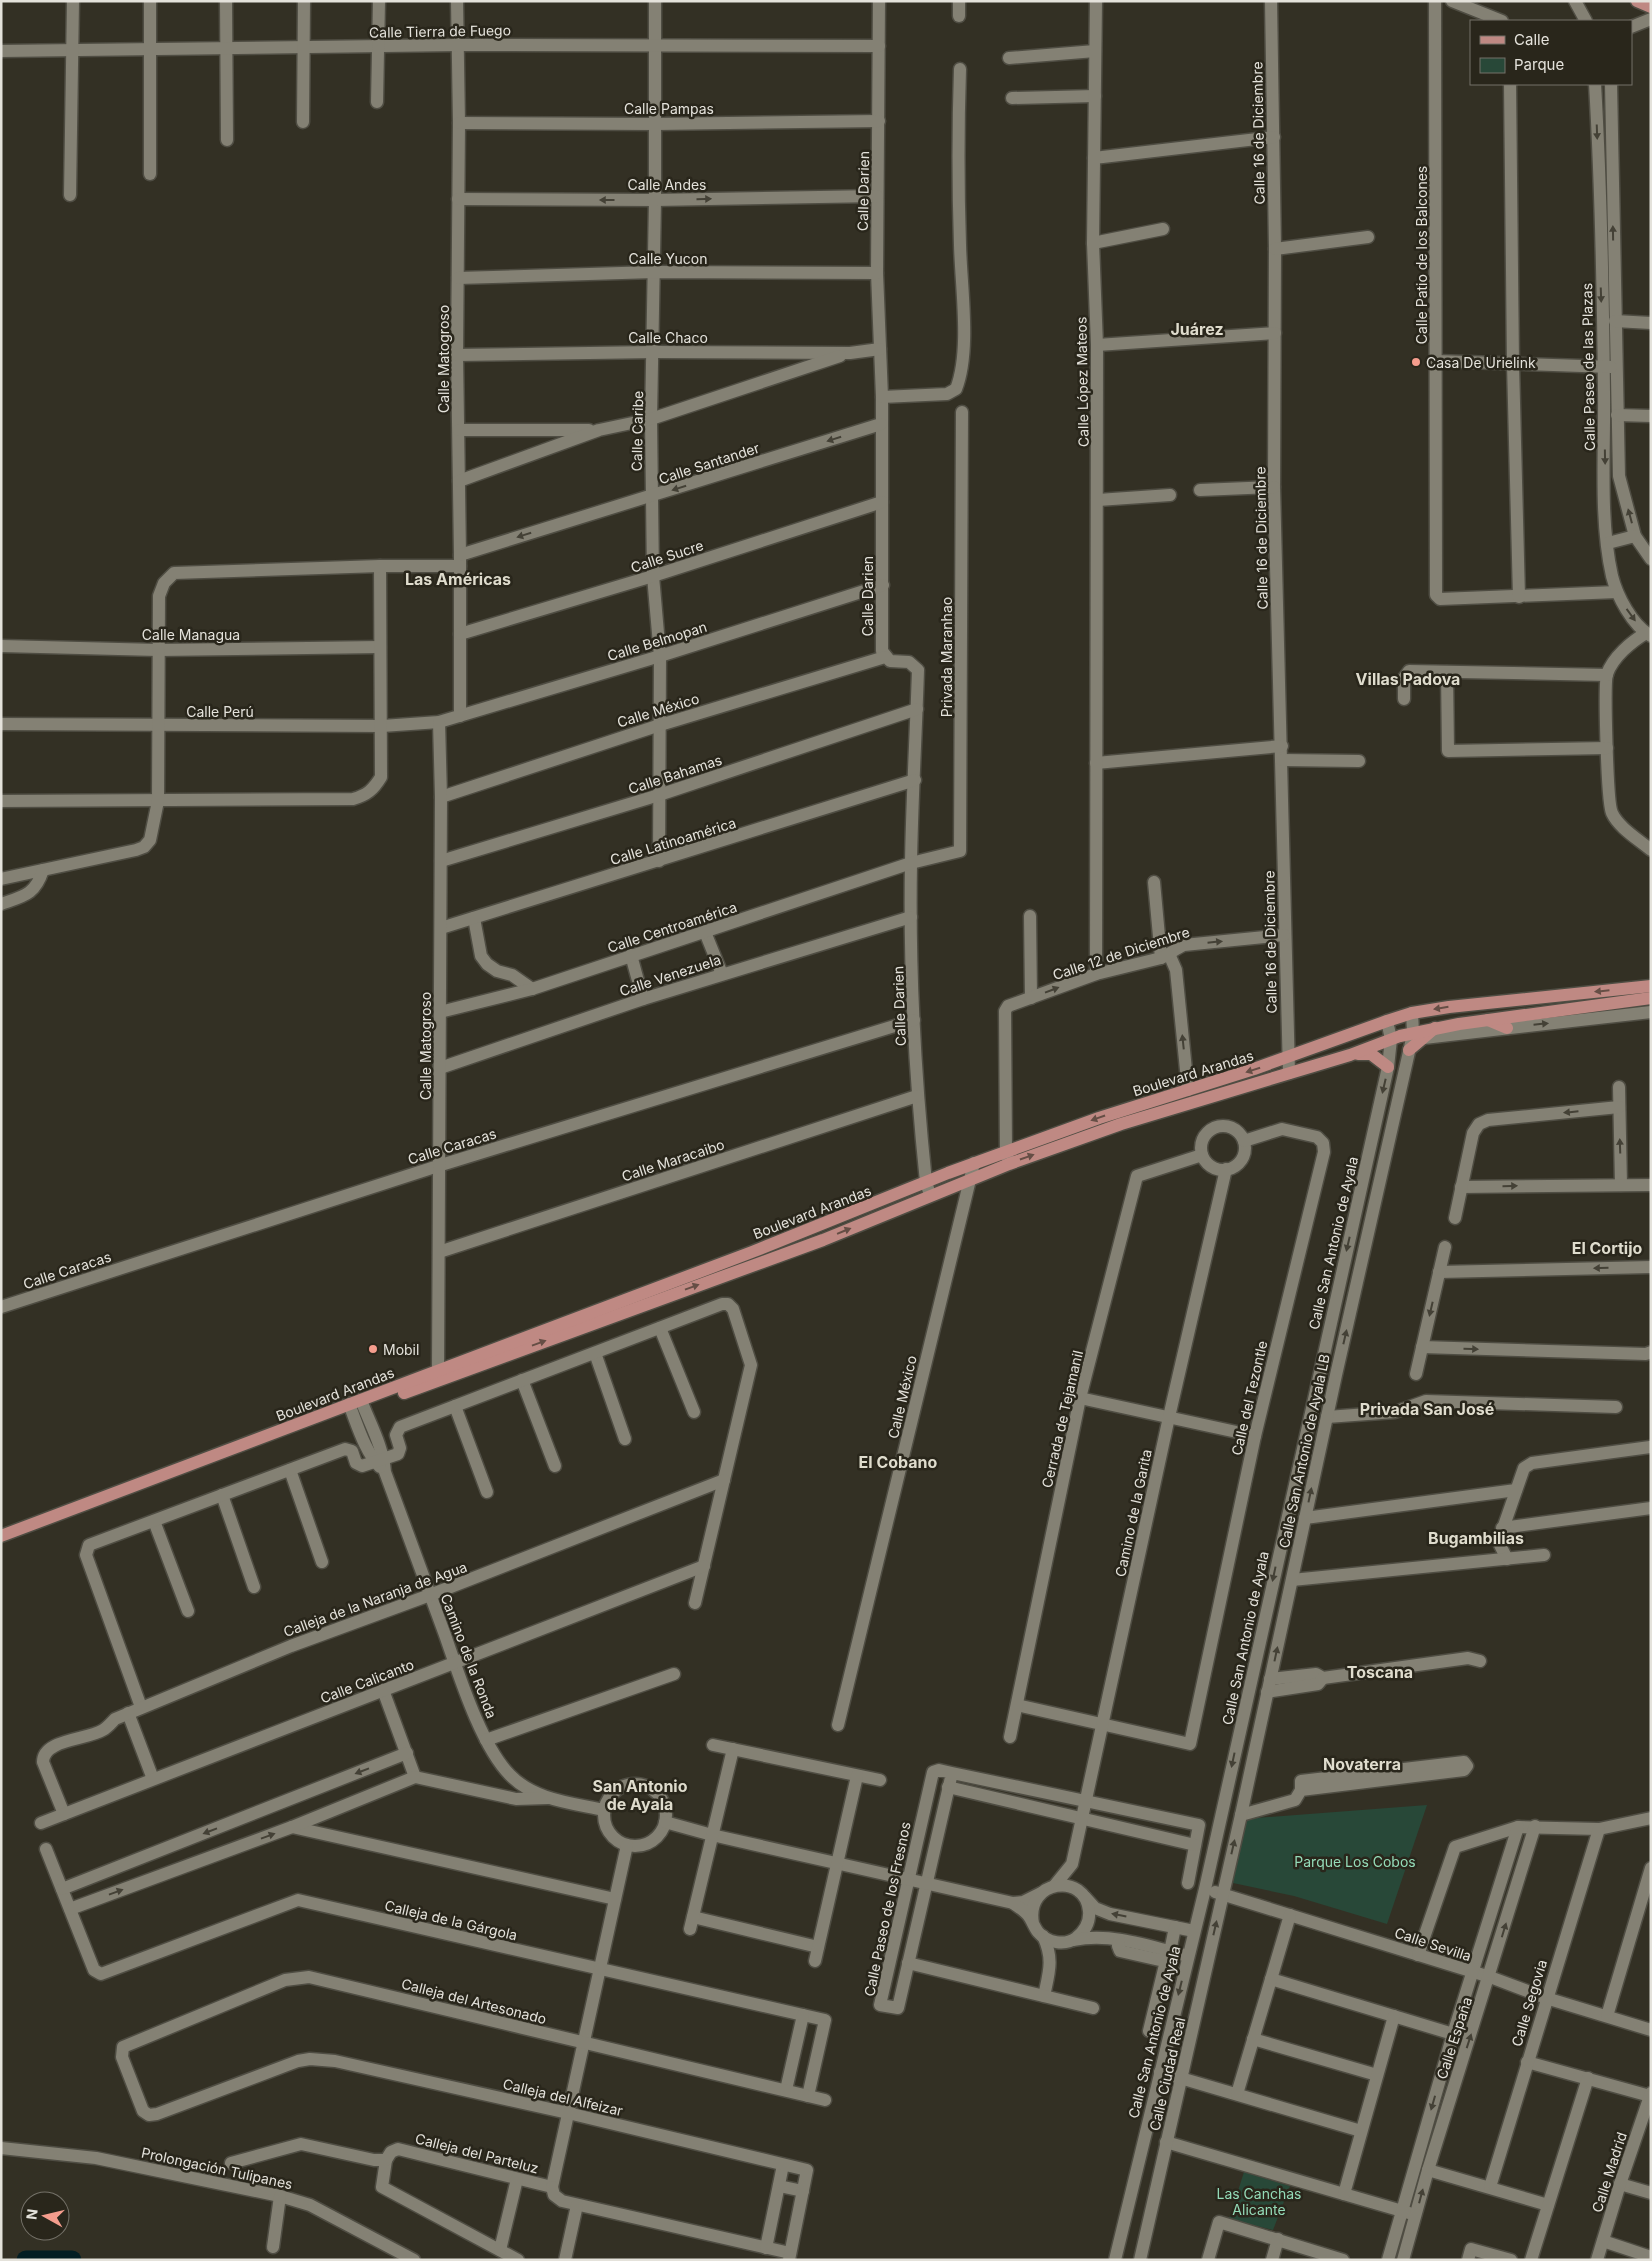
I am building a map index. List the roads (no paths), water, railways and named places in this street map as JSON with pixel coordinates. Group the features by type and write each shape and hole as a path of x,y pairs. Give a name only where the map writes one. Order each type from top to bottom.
{"main road":[{"path":"1637,1 1651,7"},
{"name":"Boulevard Arandas","path":"1,1542 357,1406 438,1370 811,1229 928,1188 970,1178 1008,1158 1100,1118 1287,1058 1387,1020 1412,1013 1651,986"},
{"name":"Boulevard Arandas","path":"1,1536 357,1406 823,1240 974,1164 1008,1158 1350,1055 1391,1039 1418,1035 1435,1028 1651,998"},
{"path":"1488,1020 1507,1028"},
{"path":"1350,1055 1371,1054 1388,1067"}],"street":[{"path":"70,195 74,1"},
{"path":"150,1 150,174"},
{"path":"226,1 227,140"},
{"path":"303,122 304,1"},
{"path":"378,102 379,1"},
{"name":"Calle Matogroso","path":"457,1 460,716"},
{"name":"Calle Caribe","path":"655,1 656,124 651,497 653,576 660,656 659,861"},
{"name":"Calle Darien","path":"878,1 877,273 882,397 882,652 890,661 909,662 918,670 911,863 911,917 917,1096 928,1188"},
{"path":"959,1 959,16"},
{"name":"Calle López Mateos","path":"1096,1 1093,243 1097,345 1098,500 1096,974"},
{"name":"Calle 16 de Diciembre","path":"1270,1 1275,249 1274,487 1282,746 1288,1073"},
{"name":"Calle Patio de los Balcones","path":"1435,1 1436,595 1438,598 1519,597"},
{"path":"1452,1 1500,20"},
{"path":"1575,1 1585,20"},
{"path":"1632,27 1651,19"},
{"name":"Calle Tierra de Fuego","path":"1,51 458,45 879,46"},
{"path":"1009,58 1095,51"},
{"path":"882,397 947,394 956,389 960,378 964,320 958,154 960,69"},
{"path":"1510,85 1513,364 1519,597 1618,592"},
{"name":"Calle Paseo de las Plazas","path":"1595,85 1610,367 1617,415 1619,476 1635,536 1651,560"},
{"name":"Calle Paseo de las Plazas","path":"1611,85 1615,322 1610,367 1605,515 1611,570 1618,592 1630,613 1649,634"},
{"path":"1012,98 1095,96"},
{"name":"Calle Pampas","path":"459,123 656,124 878,121"},
{"path":"1094,158 1274,138"},
{"name":"Calle Andes","path":"458,199 655,200 877,196"},
{"path":"1093,243 1163,228"},
{"path":"1275,249 1368,237"},
{"name":"Calle Yucon","path":"458,278 654,272 877,273"},
{"path":"1615,322 1651,323"},
{"path":"1097,345 1275,333"},
{"name":"Calle Chaco","path":"457,355 654,352 850,353 880,349"},
{"path":"459,481 599,430 651,419 850,353"},
{"path":"1436,361 1610,367"},
{"name":"Privada Maranhao","path":"911,863 960,851 962,412"},
{"path":"1617,415 1651,416"},
{"name":"Calle Santander","path":"158,650 159,596 164,583 174,574 460,561 651,497 881,424"},
{"path":"459,430 599,430"},
{"path":"1200,490 1274,487"},
{"path":"1098,500 1170,495"},
{"name":"Calle Sucre","path":"460,634 653,576 882,502"},
{"path":"1608,543 1635,536"},
{"path":"1,801 352,799 366,795 374,788 381,777 380,566"},
{"name":"Calle Belmopan","path":"439,722 660,656 883,585"},
{"path":"1649,634 1620,654 1607,675 1607,748 1611,811 1621,825 1651,850"},
{"name":"Calle Managua","path":"1,646 158,650 380,648"},
{"path":"1,879 144,847 150,840 158,801 160,726 158,650"},
{"name":"Calle México","path":"441,797 660,725 885,657"},
{"path":"1404,699 1404,678 1409,671 1607,675"},
{"path":"1447,672 1448,751 1607,748"},
{"name":"Calle Bahamas","path":"441,861 659,795 917,709"},
{"name":"Calle Matogroso","path":"438,1370 441,1165 441,797 439,722"},
{"name":"Calle Perú","path":"1,724 382,726 439,722"},
{"path":"1096,763 1282,746"},
{"path":"1282,760 1359,761"},
{"name":"Calle Latinoamérica","path":"441,928 915,780"},
{"name":"Calle Centroamérica","path":"440,1012 532,989 911,863"},
{"path":"1,904 32,892 39,883 43,870"},
{"path":"1154,882 1165,956 1176,970 1188,1090"},
{"path":"1030,916 1031,998"},
{"name":"Calle Venezuela","path":"440,1068 643,999 911,917"},
{"path":"474,918 481,956 487,964 496,971 512,974 532,989"},
{"path":"705,932 722,974"},
{"name":"Calle 12 de Diciembre","path":"1008,1158 1006,1008 1096,974 1165,956 1174,949 1184,945 1284,935"},
{"path":"631,955 643,999"},
{"path":"1418,1035 1507,1028 1651,1012"},
{"name":"Calle San Antonio de Ayala LB","path":"1222,1894 1409,1050 1418,1035 1412,1013"},
{"name":"Calle Caracas","path":"1,1307 441,1165 914,1020"},
{"name":"Calle San Antonio de Ayala","path":"1115,2260 1205,1889 1388,1067 1391,1039 1387,1020"},
{"path":"1619,1087 1621,1185"},
{"name":"Calle Maracaibo","path":"439,1252 917,1096"},
{"path":"1455,1218 1474,1133 1479,1124 1488,1120 1619,1107"},
{"path":"1220,1126 1235,1129 1244,1141 1245,1147 1241,1160 1236,1165 1226,1169 1216,1169 1202,1155 1201,1145 1203,1138 1213,1128 1220,1126"},
{"name":"Calle del Tezontle","path":"1102,1724 1190,1744 1255,1436 1324,1152 1323,1143 1317,1137 1282,1129 1244,1141"},
{"name":"Cerrada de Tejamanil","path":"1010,1737 1080,1398 1137,1176 1202,1155"},
{"name":"Calle México","path":"838,1725 974,1164"},
{"name":"Camino de la Garita","path":"1055,1885 1072,1864 1169,1417 1226,1169"},
{"path":"1461,1187 1651,1185"},
{"path":"811,1229 823,1240"},
{"path":"1416,1374 1445,1247"},
{"path":"1439,1272 1650,1268"},
{"path":"141,1708 86,1555 89,1545 345,1449 352,1451 359,1465 362,1466 398,1454 400,1448 396,1434 400,1427 722,1304 728,1304 732,1308 751,1365 695,1604"},
{"path":"660,1328 694,1412"},
{"path":"1422,1347 1648,1353"},
{"path":"595,1353 625,1439"},
{"path":"1320,1371 1336,1375"},
{"path":"522,1380 555,1466"},
{"path":"1080,1398 1255,1436"},
{"path":"1327,1416 1395,1412 1426,1401 1616,1407"},
{"name":"Camino de la Ronda","path":"357,1406 385,1472 455,1663 486,1740 510,1776 524,1786 548,1798"},
{"path":"455,1406 487,1492"},
{"path":"1508,1559 1500,1545 1502,1528 1524,1468 1532,1463 1650,1447"},
{"path":"1297,1469 1315,1474"},
{"path":"290,1470 322,1562"},
{"name":"Calleja de la Naranja de Agua","path":"64,1814 43,1762 43,1756 49,1748 103,1730 116,1718 291,1646 430,1595 724,1480"},
{"path":"1305,1518 1516,1490"},
{"path":"222,1495 254,1587"},
{"path":"1502,1528 1651,1508"},
{"path":"154,1521 188,1611"},
{"path":"1292,1580 1544,1555"},
{"name":"Calle Calicanto","path":"40,1823 704,1566"},
{"path":"1269,1686 1318,1684 1323,1678 1468,1658 1480,1661"},
{"path":"486,1740 674,1674"},
{"path":"46,1849 70,1909 292,1827 415,1777 383,1690"},
{"path":"1017,1705 1102,1724"},
{"path":"1244,1712 1262,1717"},
{"path":"128,1713 154,1779"},
{"path":"713,1745 880,1780"},
{"path":"733,1749 691,1923 818,1947"},
{"path":"62,1889 407,1753"},
{"name":"Calle Paseo de los Fresnos","path":"939,1770 952,1773 898,2008 880,2005 933,1772 939,1770"},
{"path":"952,1773 1199,1825 1188,1883"},
{"path":"1241,1815 1295,1800 1301,1790 1300,1780 1352,1780 1398,1774"},
{"path":"815,1961 857,1776"},
{"name":"Camino de la Ronda","path":"415,1777 516,1799 548,1798 604,1810"},
{"path":"628,1784 641,1784 652,1789 661,1798 665,1810 665,1822 657,1836 643,1845 627,1845 614,1838 605,1825 604,1810 609,1798 617,1789 628,1784"},
{"path":"948,1787 1195,1845"},
{"path":"1418,1955 1454,1847 1518,1827 1599,1829 1651,1818"},
{"path":"665,1822 712,1835 1013,1903 1023,1902 1055,1885 1064,1885 1082,1895 1095,1908 1110,1914 1194,1931"},
{"name":"Calle España","path":"1403,2260 1428,2170 1536,1826"},
{"path":"292,1827 616,1899"},
{"name":"Calle España","path":"1388,2260 1453,2034 1474,1973 1518,1827"},
{"name":"Calle Segovia","path":"1490,2187 1599,1829"},
{"path":"552,2187 627,1845"},
{"path":"152,1854 160,1876"},
{"name":"Camino de la Garita","path":"1072,1864 1082,1895"},
{"path":"1607,2016 1651,1868"},
{"name":"Calle Sevilla","path":"1205,1889 1490,1977 1546,1998 1651,2030"},
{"path":"1033,1923 1033,1907 1041,1893"},
{"name":"Calle Ciudad Real","path":"1140,2260 1222,1894"},
{"path":"1051,1963 1070,1941 1082,1934 1087,1926 1089,1906 1082,1895"},
{"name":"Calleja de la Gárgola","path":"70,1909 94,1970 101,1974 298,1900 825,2020 808,2096"},
{"path":"1013,1903 1021,1908 1043,1936 1050,1954 1051,1963 1044,1996"},
{"path":"1237,2094 1290,1915"},
{"path":"1170,1952 1175,1927"},
{"path":"1043,1936 1054,1942 1089,1937 1119,1940 1188,1956"},
{"path":"1119,1940 1118,1946 1120,1950 1164,1961 1165,1965 1149,2031"},
{"path":"908,1963 1094,2008"},
{"name":"Calleja del Artesonado","path":"149,2115 143,2112 125,2066 122,2057 123,2047 285,1980 310,1977 825,2100"},
{"path":"1271,1979 1453,2034"},
{"path":"786,2090 803,2015"},
{"path":"1344,2194 1394,2016"},
{"path":"1253,2039 1377,2075"},
{"name":"Calleja del Alfeizar","path":"149,2115 157,2114 298,2061 310,2059 335,2061 568,2113 807,2170 803,2191"},
{"path":"1527,2062 1650,2094"},
{"path":"1160,2072 1361,2132"},
{"path":"1531,2260 1588,2078"},
{"name":"Calle Madrid","path":"1597,2260 1650,2094"},
{"path":"1166,2142 1416,2216"},
{"path":"231,2163 302,2144 374,2160 386,2160 382,2187 518,2260"},
{"name":"Prolongación Tulipanes","path":"1,2148 96,2158 280,2196 310,2205 414,2260"},
{"name":"Calleja del Parteluz","path":"386,2160 391,2152 398,2149 552,2187 554,2195 562,2201 766,2248 784,2256"},
{"path":"766,2248 783,2165"},
{"path":"1428,2170 1548,2205"},
{"path":"500,2250 517,2178"},
{"path":"1620,2184 1651,2193"},
{"path":"779,2186 803,2191 784,2256"},
{"path":"273,2247 280,2196"},
{"path":"565,2260 577,2204"},
{"path":"1208,2260 1219,2222 1343,2260"},
{"path":"1272,2260 1278,2239"},
{"path":"1603,2241 1651,2257"},
{"path":"1469,2254 1511,2260"}],"waterway":[{"path":"26,2260 72,2260"}],"place":[{"name":"Casa De Urielink","path":"1416,362"},
{"name":"Mobil","path":"373,1349"}],"district":[{"name":"Juárez","path":"1197,329"},
{"name":"Las Américas","path":"458,579"},
{"name":"Villas Padova","path":"1408,679"},
{"name":"El Cortijo","path":"1607,1248"},
{"name":"Privada San José","path":"1427,1409"},
{"name":"El Cobano","path":"898,1462"},
{"name":"Bugambilias","path":"1476,1538"},
{"name":"Toscana","path":"1380,1672"},
{"name":"Novaterra","path":"1362,1764"},
{"name":"San Antonio de Ayala","path":"640,1795"}],"park label":[{"name":"Parque Los Cobos","path":"1355,1861"},
{"name":"Las Canchas Alicante","path":"1259,2202"}]}
